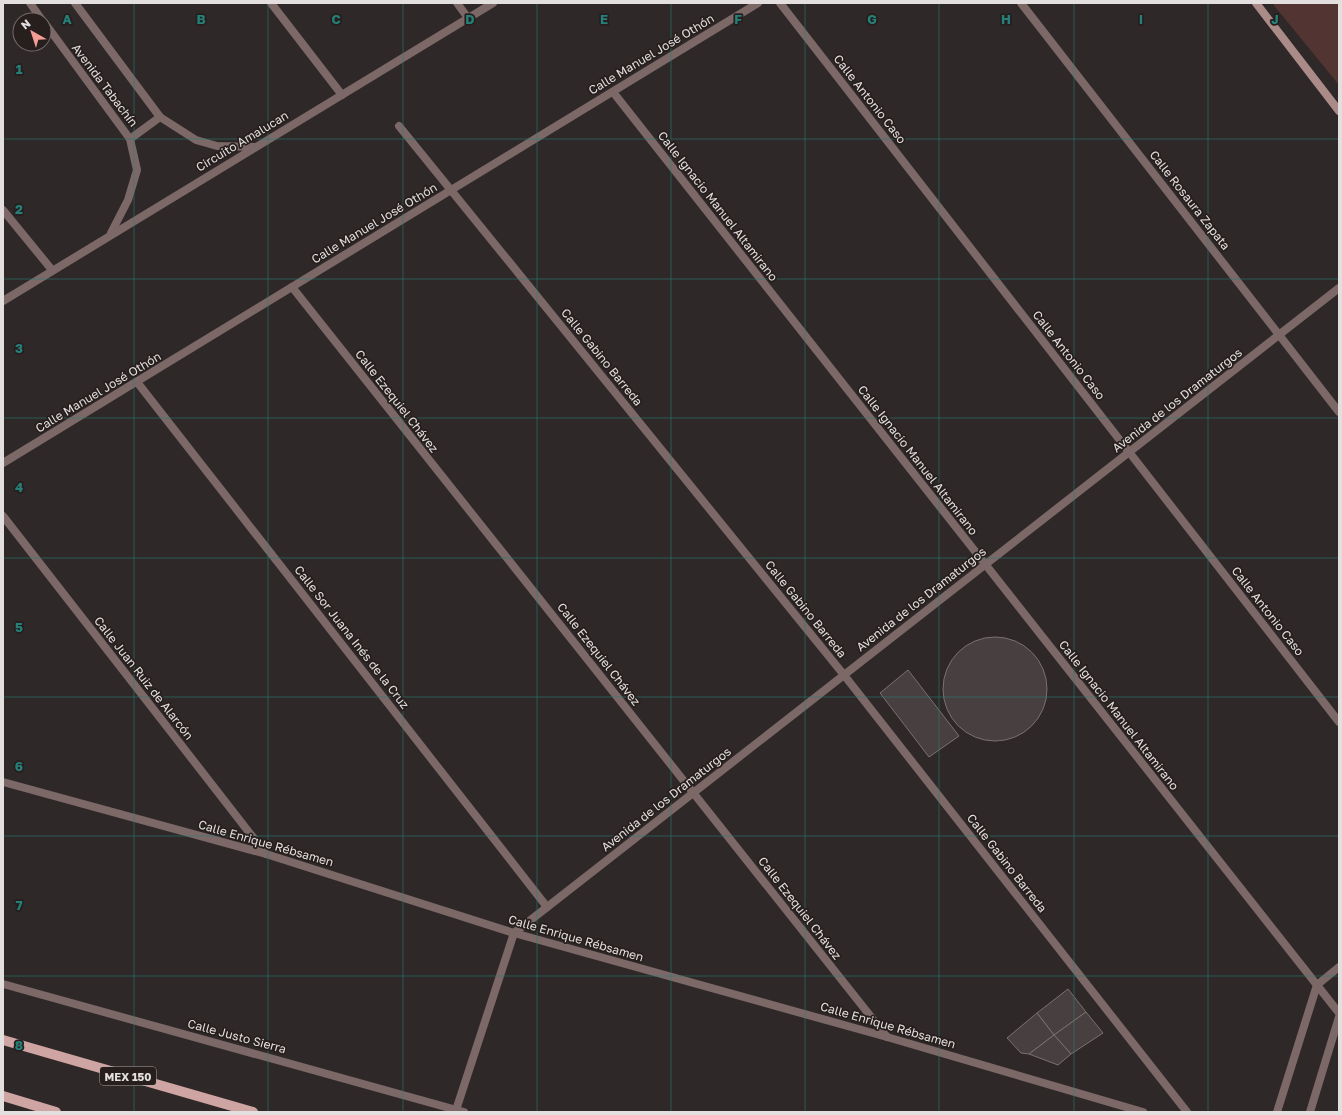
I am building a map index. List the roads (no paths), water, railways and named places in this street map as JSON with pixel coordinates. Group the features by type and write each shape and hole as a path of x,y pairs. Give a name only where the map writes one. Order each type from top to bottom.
{"main road":[{"name":"MEX 150","path":"3,1040 253,1112"},
{"path":"3,1096 56,1112"}],"street":[{"name":"Avenida Tabachín","path":"30,3 36,12"},
{"name":"Avenida Tabachín","path":"75,3 160,117 196,140 217,146 255,147"},
{"path":"271,3 342,95"},
{"path":"457,3 468,18"},
{"name":"Circuito Amalucan","path":"3,301 493,3"},
{"name":"Calle Manuel José Othón","path":"3,463 758,3"},
{"name":"Calle Antonio Caso","path":"780,3 1339,722"},
{"name":"Calle Rosaura Zapata","path":"1021,3 1339,412"},
{"path":"1256,3 1339,111"},
{"name":"Avenida Tabachín","path":"52,33 130,139 137,170 128,200 111,234"},
{"name":"Calle Ignacio Manuel Altamirano","path":"613,92 1339,1013"},
{"path":"130,139 160,117"},
{"name":"Calle Gabino Barreda","path":"400,126 844,675 1187,1112"},
{"path":"3,210 52,270"},
{"name":"Calle Ezequiel Chávez","path":"292,287 886,1036"},
{"name":"Avenida de los Dramaturgos","path":"514,933 1339,288"},
{"name":"Calle Sor Juana Inés de la Cruz","path":"137,382 547,907"},
{"name":"Calle Juan Ruiz de Alarcón","path":"3,516 266,854"},
{"name":"Calle Enrique Rébsamen","path":"3,782 266,854 514,933 886,1036 1143,1112"},
{"path":"456,1110 514,933"},
{"path":"1277,1112 1316,985 1339,967"},
{"name":"Calle Justo Sierra","path":"3,984 464,1112"},
{"path":"1310,1112 1339,1017"}]}
